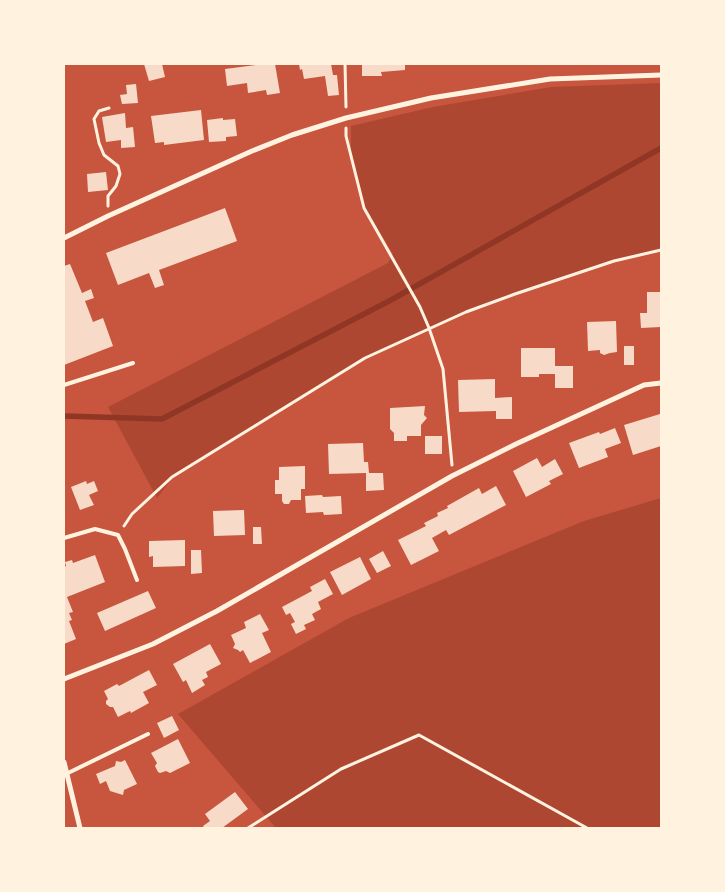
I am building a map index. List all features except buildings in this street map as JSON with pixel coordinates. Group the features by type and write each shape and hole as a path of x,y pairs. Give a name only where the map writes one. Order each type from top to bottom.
{"street":[{"path":"64,238 108,216 292,135 346,118 431,98 550,79 661,75"},
{"path":"64,679 153,644 217,611 452,476 516,444 644,386 661,383"},
{"path":"64,762 80,828"}],"lane":[{"path":"64,385 133,363"},
{"path":"64,538 95,528 118,535 137,580"},
{"path":"66,774 148,734"}],"path":[{"path":"345,64 346,136 364,208 420,307 443,369 452,476"},
{"path":"108,216 108,196 116,186 120,174 118,166 104,155 99,143 94,119 99,111 109,108"},
{"path":"118,535 132,514 172,477 365,358 466,312 515,294 614,261 661,250"},
{"path":"248,828 340,769 419,735 587,828"}],"shaded area":[{"path":"661,83 661,250 614,261 466,312 365,358 173,477 157,498 108,407 388,263 393,254 366,209 351,150 351,126 433,107 551,87"},
{"path":"661,498 661,828 276,828 178,714 349,618 584,521"}],"waterway":[{"path":"64,416 162,419 391,300 661,148"}]}
